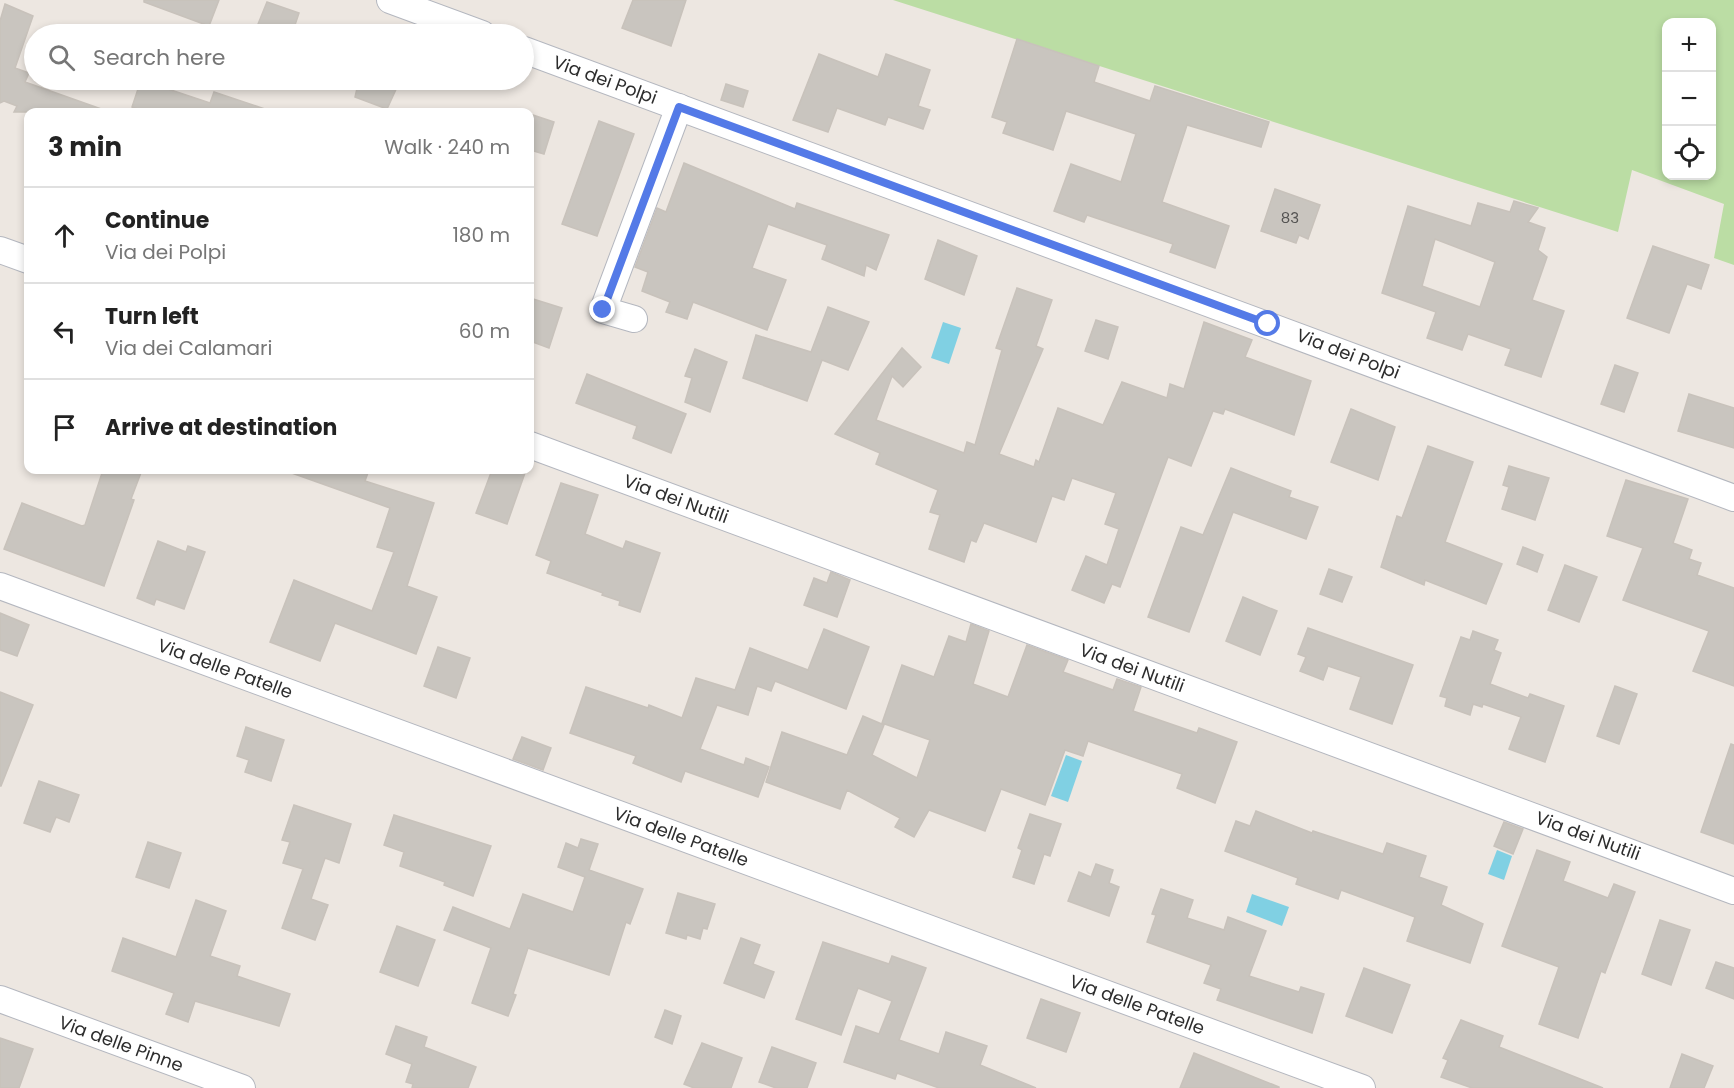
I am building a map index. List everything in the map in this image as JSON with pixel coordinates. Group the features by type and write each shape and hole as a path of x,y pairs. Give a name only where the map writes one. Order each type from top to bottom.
{"street":[{"path":"390,0 455,24"},
{"name":"Via dei Polpi","path":"534,54 1734,498"},
{"path":"634,319 603,310 679,107"},
{"path":"0,250 24,259"},
{"name":"Via dei Nutili","path":"534,446 1734,891"},
{"name":"Via delle Patelle","path":"0,586 1362,1088"},
{"name":"Via delle Pinne","path":"0,999 242,1088"}],"green space":[{"path":"893,0 1734,0 1734,265 1714,258 1724,204 1632,170 1618,232"}],"water":[{"path":"943,322 961,328 949,364 931,358"},
{"path":"1066,755 1082,761 1068,802 1051,796"},
{"path":"1497,850 1512,856 1504,880 1488,874"},
{"path":"1252,894 1289,907 1282,926 1246,912"}],"building":[{"path":"144,0 219,0 210,24 204,24 144,2"},
{"path":"633,0 686,0 671,46 622,28"},
{"path":"267,2 299,13 295,24 258,24"},
{"path":"5,4 33,16 30,24 24,24 24,42 15,68 24,71 24,90 48,90 98,108 24,108 24,112 14,112 17,106 4,101 0,103 0,21"},
{"path":"1017,39 1099,66 1094,82 1150,101 1155,86 1269,122 1261,147 1187,125 1162,202 1229,226 1215,268 1170,252 1173,244 1087,215 1084,222 1054,211 1071,164 1121,182 1136,134 1066,111 1053,150 1003,133 1007,122 992,117"},
{"path":"819,54 878,77 886,54 930,70 918,106 930,110 923,129 888,117 885,125 837,108 828,132 793,120"},
{"path":"726,84 748,91 743,107 721,100"},
{"path":"138,90 171,90 210,103 214,92 262,108 135,108 132,107"},
{"path":"357,90 396,90 387,108 355,97"},
{"path":"534,115 554,122 544,154 534,151"},
{"path":"599,121 634,134 597,236 562,224"},
{"path":"684,163 795,209 797,203 889,235 876,270 866,265 864,276 822,259 827,245 768,224 752,268 786,280 767,330 693,302 687,319 666,312 670,302 642,291 648,272 635,267 657,208 666,212"},
{"path":"1275,189 1320,205 1308,239 1299,235 1296,243 1261,231"},
{"path":"1514,201 1538,208 1528,222 1545,228 1538,250 1547,257 1532,300 1564,311 1541,377 1505,365 1511,349 1468,334 1462,350 1427,338 1436,312 1382,293 1408,206 1471,226 1478,203 1510,212","holes":["1435,239 1495,262 1480,307 1422,286"]},
{"path":"938,240 977,256 964,295 925,279"},
{"path":"1653,246 1709,265 1701,289 1687,284 1669,333 1627,318"},
{"path":"1017,288 1052,300 1036,346 1043,349 999,454 1034,467 1036,460 1039,462 1058,408 1103,425 1122,382 1167,398 1170,384 1184,389 1204,322 1252,340 1245,357 1311,381 1294,435 1225,409 1223,414 1213,411 1191,466 1168,457 1120,587 1112,584 1104,603 1072,590 1086,556 1107,565 1119,529 1105,524 1116,493 1072,478 1064,500 1052,496 1036,542 984,523 976,542 971,540 964,562 929,549 940,515 930,512 938,490 876,464 880,453 835,434 902,348 921,367 903,387 892,376 876,420 964,453 967,442 975,445 1002,350 996,348"},
{"path":"534,299 562,308 549,348 534,342"},
{"path":"828,307 869,322 848,370 822,360 807,401 743,378 756,335 811,352"},
{"path":"1096,320 1118,327 1108,359 1085,351"},
{"path":"695,349 727,362 710,412 685,402 692,378 685,376"},
{"path":"1615,365 1638,373 1624,412 1601,404"},
{"path":"587,374 686,414 671,453 633,438 637,426 576,403"},
{"path":"1689,394 1734,408 1734,448 1678,431"},
{"path":"1351,409 1395,427 1378,480 1331,462"},
{"path":"1428,446 1473,462 1445,542 1502,564 1486,604 1425,580 1424,585 1381,567 1397,516 1402,518"},
{"path":"1509,466 1549,478 1535,520 1502,509 1509,487 1503,485"},
{"path":"1231,468 1291,491 1289,497 1318,507 1306,539 1233,512 1189,632 1148,617 1181,527 1203,535"},
{"path":"102,474 140,474 131,499 134,500 104,586 4,549 22,503 82,526 85,525"},
{"path":"295,474 368,474 365,481 434,503 407,586 437,597 416,654 335,623 320,661 270,642 294,580 372,611 394,552 377,547 390,508"},
{"path":"491,474 525,474 507,524 476,513"},
{"path":"1626,480 1688,499 1673,543 1692,550 1689,559 1701,563 1697,575 1734,588 1734,686 1693,671 1709,631 1623,600 1643,548 1607,536"},
{"path":"561,483 598,495 585,534 623,549 626,541 660,553 640,612 619,605 620,601 602,595 603,593 547,573 551,561 536,555"},
{"path":"158,541 186,552 188,546 205,552 184,609 156,599 154,605 137,598"},
{"path":"1523,547 1543,555 1537,572 1517,564"},
{"path":"1565,565 1597,577 1579,622 1548,610"},
{"path":"1329,569 1352,577 1342,602 1320,594"},
{"path":"831,572 850,580 837,617 804,605 814,578 827,583"},
{"path":"1243,597 1277,611 1260,655 1226,641"},
{"path":"0,613 29,625 17,656 0,650"},
{"path":"971,624 989,631 973,684 1008,697 1027,645 1068,660 1063,672 1113,690 1117,679 1141,687 1133,711 1197,733 1199,728 1237,742 1215,803 1177,788 1182,774 1088,741 1083,756 1065,750 1045,805 1001,789 985,831 929,810 914,837 895,827 900,818 847,790 840,809 766,782 782,732 847,755 863,716 884,725 872,755 917,778 930,740 882,723 902,665 934,677 949,636 966,642"},
{"path":"1308,628 1413,665 1392,724 1350,709 1361,677 1328,666 1323,680 1300,671 1306,657 1298,654"},
{"path":"824,629 869,647 846,709 775,681 771,691 757,686 748,715 717,705 700,749 744,765 746,758 769,767 758,797 685,771 681,782 633,763 636,756 570,733 586,687 648,708 649,705 682,718 696,678 735,690 750,648 808,670"},
{"path":"1473,631 1498,640 1494,650 1501,653 1490,684 1528,698 1530,694 1564,706 1545,762 1509,749 1521,717 1483,704 1482,707 1473,704 1470,715 1445,706 1447,698 1440,696 1461,637 1470,640"},
{"path":"438,647 470,658 456,698 424,686"},
{"path":"1615,686 1637,694 1619,744 1597,736"},
{"path":"0,692 33,705 1,786 0,786"},
{"path":"246,727 284,740 271,781 245,772 249,760 237,756"},
{"path":"522,737 551,748 543,770 513,759"},
{"path":"1731,744 1734,745 1734,844 1701,832"},
{"path":"39,781 79,795 69,822 56,817 50,832 24,823"},
{"path":"294,805 351,824 339,863 325,858 311,899 328,905 315,940 282,928 303,869 283,863 290,842 282,840"},
{"path":"1256,811 1312,833 1313,831 1383,854 1387,843 1426,856 1419,877 1447,887 1441,905 1483,924 1470,963 1407,941 1415,917 1341,890 1338,899 1296,884 1298,878 1225,851 1236,821 1250,826"},
{"path":"1030,814 1061,824 1050,856 1044,854 1034,884 1013,877 1022,850 1018,848"},
{"path":"394,815 491,846 473,896 444,885 445,882 400,866 404,852 384,845"},
{"path":"1504,822 1523,829 1513,854 1494,846"},
{"path":"581,839 598,844 589,870 643,889 630,924 626,922 609,975 528,948 508,1016 472,1003 491,948 444,930 453,907 510,929 523,894 573,912 585,877 558,867 566,843 578,848"},
{"path":"148,842 181,853 169,888 136,877"},
{"path":"1537,850 1570,862 1563,881 1608,898 1614,884 1635,892 1605,973 1601,971 1578,1038 1539,1024 1559,967 1502,946"},
{"path":"1096,864 1113,870 1109,883 1119,887 1109,916 1068,901 1079,872 1091,877"},
{"path":"1161,889 1193,900 1187,918 1224,930 1228,917 1266,931 1249,976 1299,992 1301,987 1324,994 1312,1033 1217,1000 1221,989 1204,983 1211,965 1147,942 1156,915 1152,914"},
{"path":"678,893 715,904 707,929 703,928 700,939 687,935 686,939 666,933"},
{"path":"196,900 226,911 210,956 240,966 237,976 290,994 279,1026 195,1001 188,1022 166,1014 174,993 112,971 123,938 176,957"},
{"path":"1660,920 1690,930 1671,985 1642,974"},
{"path":"397,926 435,940 418,986 380,972"},
{"path":"741,938 760,945 753,964 774,972 764,998 724,983"},
{"path":"823,942 889,964 892,956 926,968 899,1040 939,1054 946,1032 987,1046 980,1065 1036,1088 939,1088 897,1073 895,1079 844,1062 856,1026 879,1034 892,1001 858,988 841,1035 796,1019"},
{"path":"1716,962 1734,968 1734,999 1706,988"},
{"path":"1364,968 1410,985 1392,1033 1346,1016"},
{"path":"1041,999 1080,1013 1066,1052 1027,1038"},
{"path":"665,1010 681,1016 672,1044 655,1037"},
{"path":"1461,1020 1503,1036 1499,1047 1603,1088 1472,1088 1441,1077 1448,1060 1443,1058"},
{"path":"396,1026 427,1037 424,1047 476,1067 468,1088 412,1088 413,1084 406,1082 412,1064 386,1054"},
{"path":"0,1038 33,1049 19,1088 0,1088"},
{"path":"702,1043 742,1058 731,1088 694,1088 684,1084"},
{"path":"772,1047 816,1063 807,1088 776,1088 759,1082"},
{"path":"1194,1053 1279,1087 1279,1088 1180,1088"},
{"path":"1682,1054 1713,1066 1704,1088 1670,1088"}],"route":[{"path":"603,310 679,107 1268,324"}]}
